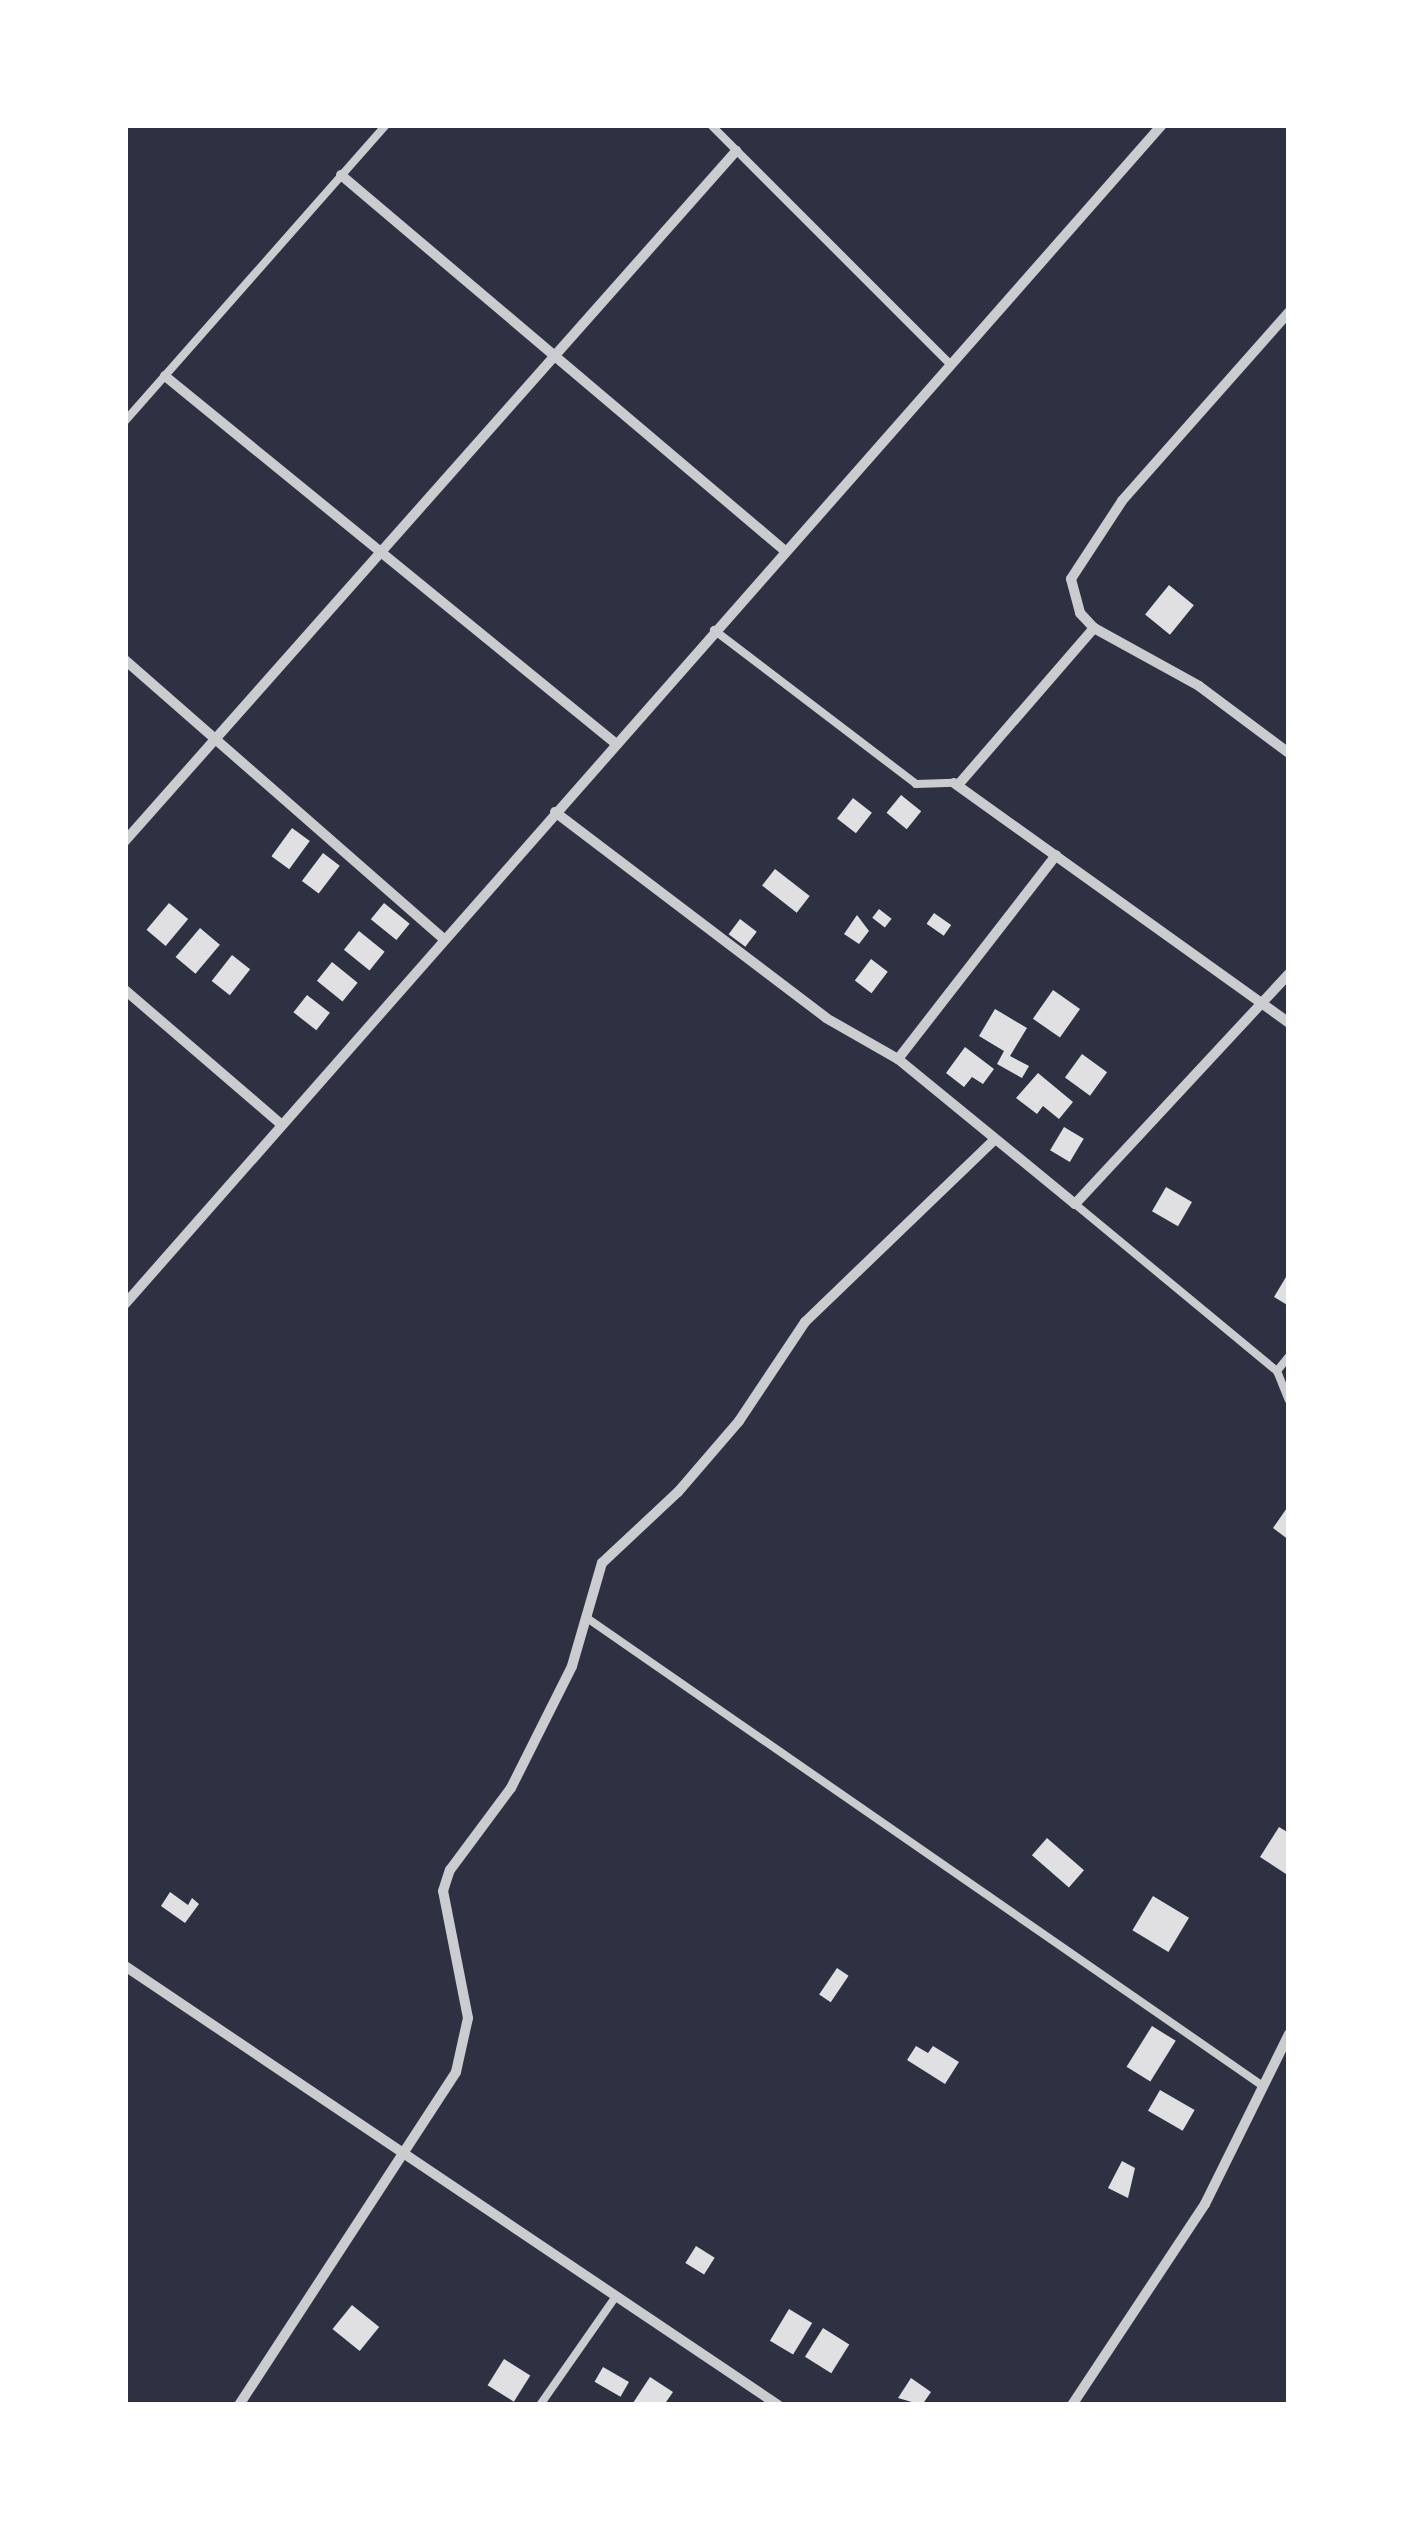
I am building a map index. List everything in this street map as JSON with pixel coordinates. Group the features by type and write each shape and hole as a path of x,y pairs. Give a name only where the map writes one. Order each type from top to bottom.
{"street":[{"path":"125,1304 948,362 1162,125"},
{"path":"125,841 736,150"},
{"path":"342,175 784,550"},
{"path":"1289,312 1122,500 1078,568 1071,595 1094,628 1199,686 1289,754"},
{"path":"165,376 615,743"},
{"path":"1094,628 956,784 1289,1023"},
{"path":"125,660 444,939"},
{"path":"555,812 826,1018 898,1059 1076,1204 1289,974"},
{"path":"898,1059 1056,855"},
{"path":"125,990 282,1125"},
{"path":"239,2405 456,2072 466,2044 468,2018 443,1891 450,1870 511,1788 572,1666 602,1563 678,1492 739,1421 805,1322 994,1140"},
{"path":"125,1966 778,2405"},
{"path":"1072,2405 1205,2204 1289,2034"}],"lane":[{"path":"125,421 386,125"},
{"path":"711,125 948,362"},
{"path":"714,630 916,784 956,784"},
{"path":"1076,1204 1277,1371 1289,1400"},
{"path":"1277,1371 1289,1356"},
{"path":"587,1618 1262,2086"},
{"path":"540,2405 616,2296"}],"building":[{"path":"1169,585 1194,605 1170,635 1145,615"},
{"path":"901,795 921,811 907,829 887,813"},
{"path":"853,798 872,813 856,833 837,818"},
{"path":"292,828 310,841 289,869 271,856"},
{"path":"323,853 340,866 319,894 302,881"},
{"path":"775,869 810,896 797,913 762,886"},
{"path":"169,903 188,919 166,946 147,930"},
{"path":"384,903 410,924 396,940 371,919"},
{"path":"879,909 892,919 885,928 872,918"},
{"path":"934,913 951,925 944,936 927,924"},
{"path":"857,915 869,931 859,944 844,934"},
{"path":"740,919 757,932 745,947 729,934"},
{"path":"200,928 220,945 195,974 176,957"},
{"path":"359,931 385,952 370,970 344,950"},
{"path":"232,955 250,969 230,995 212,981"},
{"path":"871,959 888,972 872,993 855,981"},
{"path":"332,962 358,983 343,1001 317,981"},
{"path":"1053,990 1080,1009 1060,1038 1033,1019"},
{"path":"307,995 330,1013 316,1030 293,1012"},
{"path":"995,1009 1027,1028 1010,1056 1029,1066 1022,1078 997,1064 1004,1051 979,1036"},
{"path":"965,1047 994,1069 983,1084 972,1077 964,1087 946,1073"},
{"path":"1082,1054 1107,1072 1090,1096 1065,1077"},
{"path":"1038,1073 1073,1102 1059,1119 1043,1106 1037,1114 1016,1098"},
{"path":"1064,1127 1084,1139 1070,1162 1050,1150"},
{"path":"1166,1187 1192,1202 1178,1226 1152,1211"},
{"path":"1289,1272 1289,1306 1274,1297"},
{"path":"1289,1505 1289,1540 1273,1528"},
{"path":"1279,1827 1289,1833 1289,1876 1260,1857"},
{"path":"1047,1838 1084,1870 1069,1888 1032,1855"},
{"path":"170,1892 188,1905 192,1898 199,1904 185,1923 161,1906"},
{"path":"1153,1896 1189,1918 1168,1952 1132,1930"},
{"path":"837,1968 849,1976 831,2002 819,1995"},
{"path":"1152,2026 1176,2041 1150,2082 1127,2067"},
{"path":"916,2046 928,2053 933,2046 959,2062 945,2084 907,2060"},
{"path":"1160,2090 1195,2110 1183,2131 1148,2111"},
{"path":"1122,2161 1135,2168 1128,2198 1108,2188"},
{"path":"696,2246 715,2258 704,2275 685,2263"},
{"path":"352,2305 379,2327 360,2351 332,2329"},
{"path":"789,2309 812,2323 793,2355 770,2341"},
{"path":"823,2328 849,2344 831,2373 805,2357"},
{"path":"504,2359 530,2375 514,2402 488,2385"},
{"path":"603,2367 629,2382 620,2397 594,2382"},
{"path":"650,2377 673,2392 664,2405 633,2403"},
{"path":"911,2378 931,2392 922,2405 898,2398"}]}
